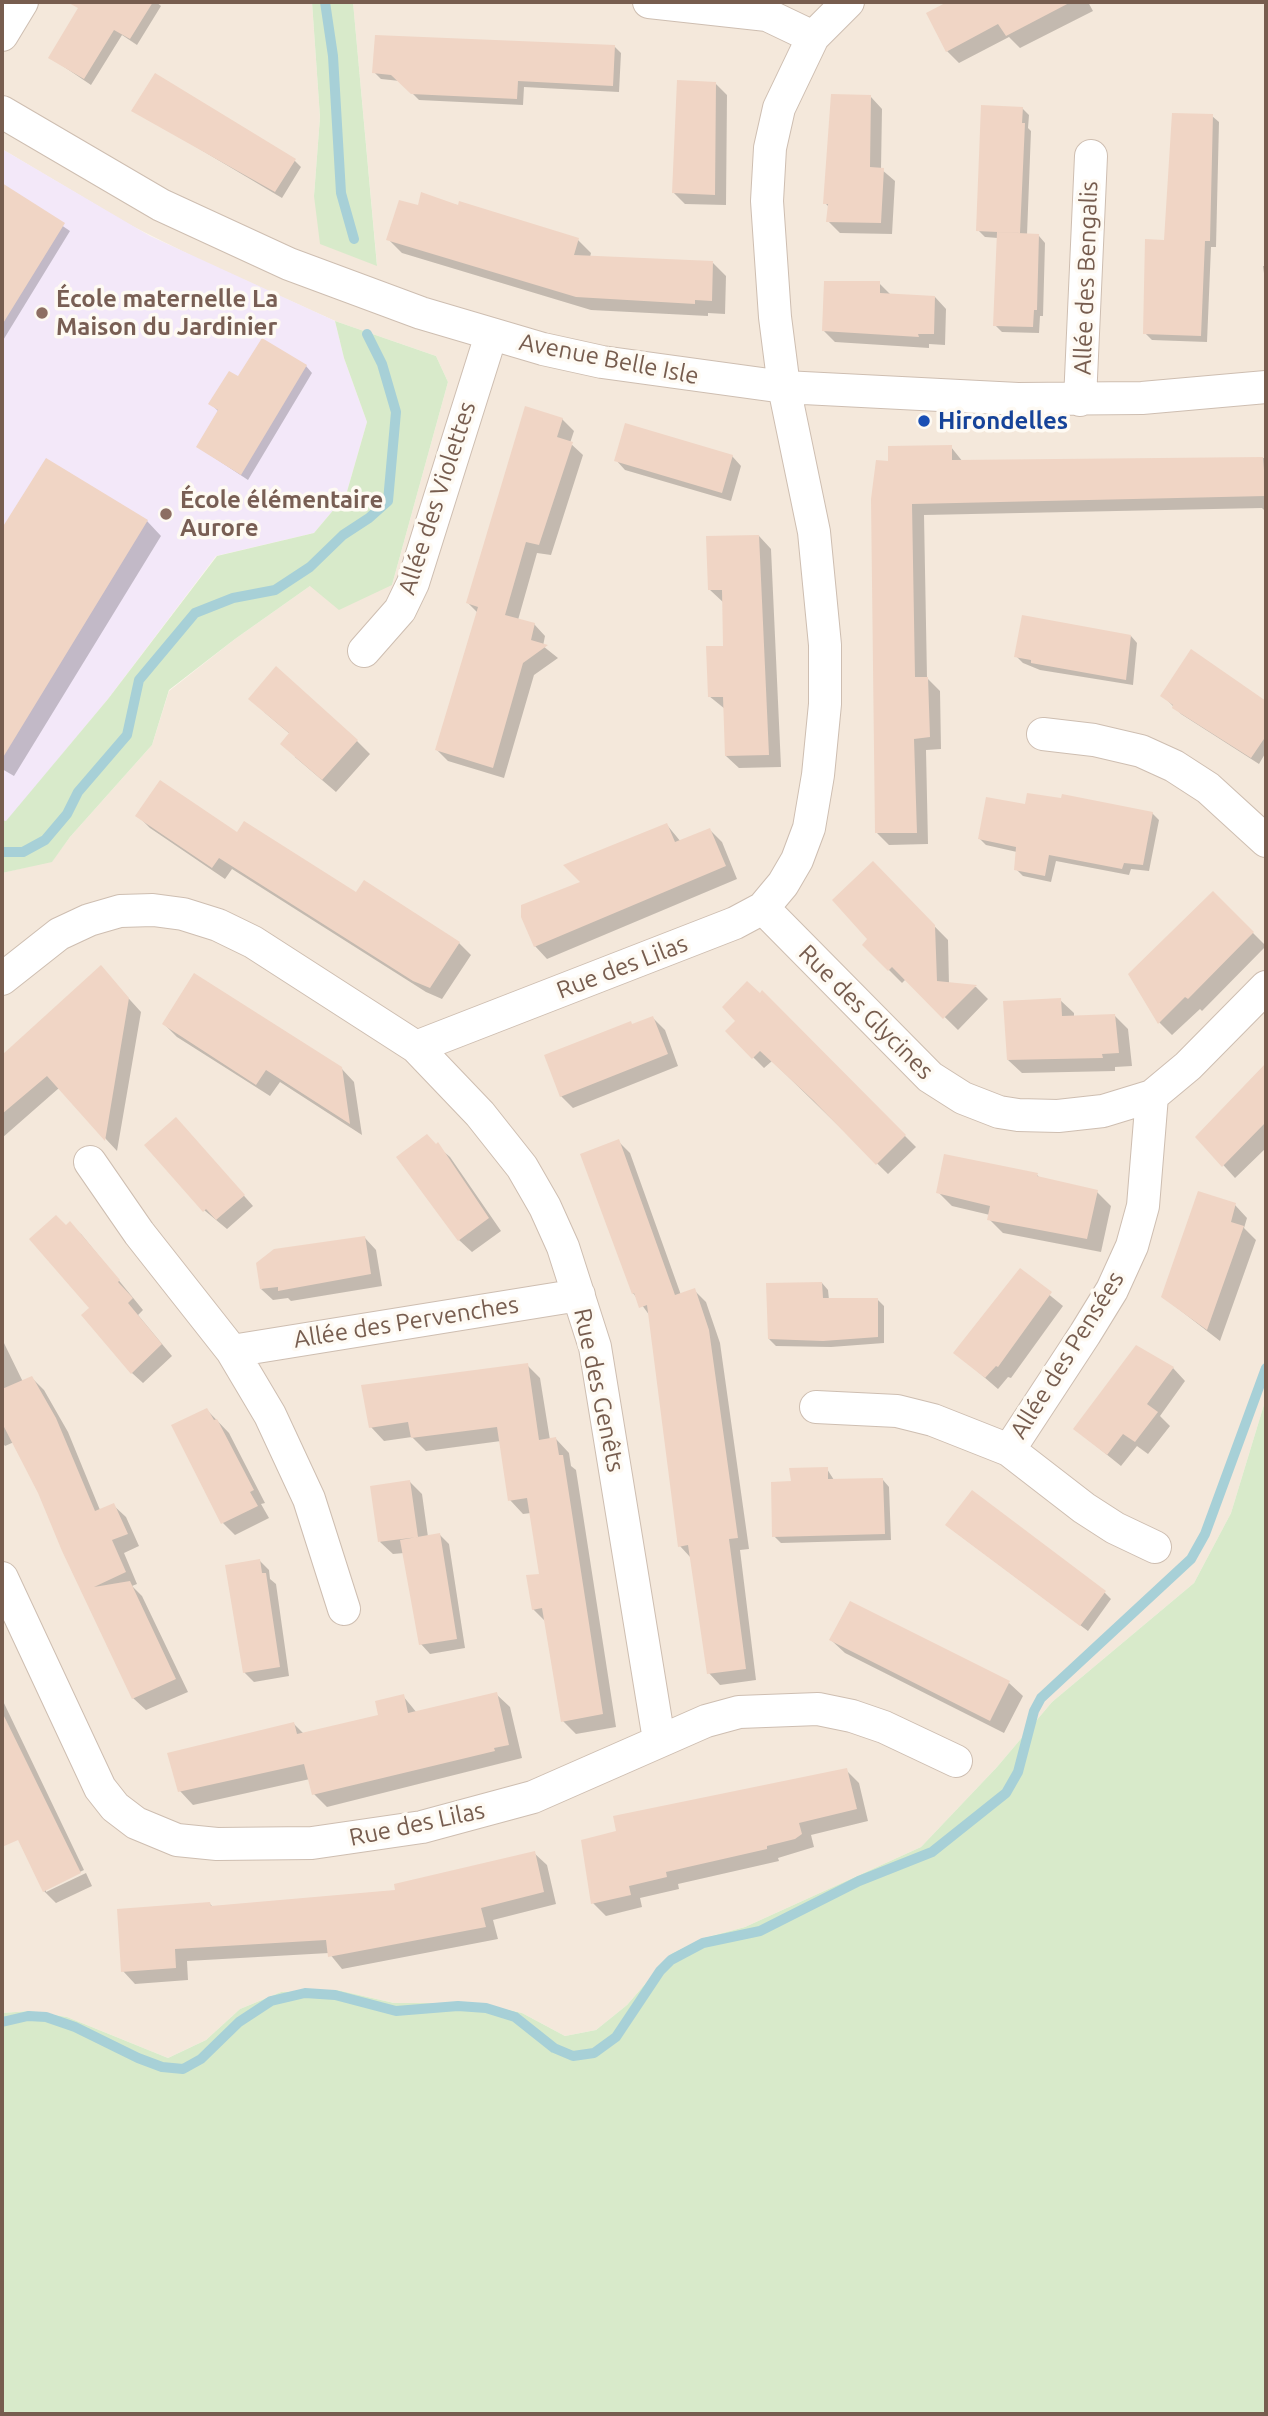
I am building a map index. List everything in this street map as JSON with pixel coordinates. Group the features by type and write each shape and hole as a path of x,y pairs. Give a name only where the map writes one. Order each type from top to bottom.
{"street":[{"path":"2,35 22,2"},
{"path":"649,2 767,15 813,37"},
{"name":"Rue des Lilas","path":"416,1047 735,923 763,908 783,884 797,860 809,828 825,704 822,589 814,532 784,387 767,233 770,148 779,108 813,37 848,2"},
{"name":"Avenue Belle Isle","path":"2,111 161,205 229,238 347,288 491,335 602,362 784,387 1080,400 1266,387"},
{"name":"Allée des Bengalis","path":"1080,400 1091,156"},
{"name":"Allée des Violettes","path":"364,651 400,610 413,583 491,335"},
{"path":"1043,734 1094,740 1141,751 1174,766 1208,788 1266,841"},
{"name":"Rue des Glycines","path":"763,908 915,1065 963,1098 999,1112 1058,1116 1110,1110 1152,1096 1188,1066 1266,987"},
{"path":"2,979 59,934 89,920 120,911 153,910 183,914 218,925 253,942 416,1047"},
{"name":"Rue des Genêts","path":"416,1047 460,1090 522,1167 559,1237 579,1294 595,1347 659,1740"},
{"name":"Allée des Pensées","path":"1009,1450 1105,1301 1132,1246 1143,1206 1152,1096"},
{"path":"90,1162 139,1233 232,1351 276,1427 309,1499 344,1609"},
{"name":"Allée des Pervenches","path":"232,1351 579,1294"},
{"name":"Allée des Pensées","path":"817,1407 897,1411 967,1432 1009,1450 1084,1508 1115,1528 1155,1547"},
{"name":"Rue des Lilas","path":"2,1578 100,1788 115,1807 136,1823 177,1840 284,1844 366,1837 422,1827 533,1797 581,1778 659,1740 706,1721 739,1712 818,1709 852,1716 884,1727 956,1761"}],"shaded area":[{"path":"2,2 312,2 320,117 314,196 377,265 353,2 1266,2 1266,1398 1231,1513 1194,1583 1052,1702 997,1767 921,1847 745,1927 704,1938 671,1954 627,2005 596,2030 565,2036 522,2013 479,2003 394,2003 337,1990 281,1992 240,2009 206,2040 168,2058 67,2017 30,2011 2,2013 2,873 52,861 152,745 169,691 235,639 310,586 392,585 448,382 436,356 335,321 196,258 128,224 2,149"},
{"name":"École élémentaire Aurore","path":"2,149 150,236 335,321 344,358 367,422 346,495 314,533 216,556 108,699 6,822 2,820"}],"green space":[{"path":"312,2 353,2 377,266 320,244 314,196 320,117"},
{"path":"335,321 436,356 448,382 392,585 339,610 310,586 235,639 169,690 152,745 70,837 52,862 2,873 2,820 6,821 108,699 217,556 314,533 346,495 367,422 344,358"},
{"path":"1266,1398 1266,2414 2,2414 2,2013 30,2011 67,2017 168,2058 206,2040 240,2009 281,1992 337,1990 394,2003 479,2003 522,2013 565,2036 596,2030 627,2005 671,1954 704,1938 745,1927 921,1847 997,1767 1052,1702 1194,1583 1231,1513"}],"building":[{"path":"67,2 153,2 130,39 114,30 84,79 48,58 78,8"},
{"path":"947,2 1071,2 1006,36 998,24 946,52 926,13"},
{"path":"375,35 615,45 613,86 518,81 517,99 411,94 391,75 372,73"},
{"path":"155,73 296,159 275,192 131,111"},
{"path":"677,80 716,82 715,195 672,193"},
{"path":"831,94 871,95 870,167 884,168 881,223 826,222 828,204 823,204"},
{"path":"981,105 1023,107 1022,123 1025,123 1020,233 976,231"},
{"path":"1172,113 1213,114 1210,241 1205,241 1201,336 1143,334 1145,239 1164,240"},
{"path":"2,183 65,223 2,325"},
{"path":"421,192 458,205 459,201 579,238 574,255 713,261 712,301 695,300 695,304 576,297 386,240 399,200 418,205"},
{"path":"997,232 1039,234 1037,310 1034,310 1033,327 993,326"},
{"path":"824,281 880,281 880,293 935,296 934,334 918,334 919,337 822,331"},
{"path":"262,338 307,365 241,475 196,447 218,410 208,404 229,371 238,376"},
{"path":"525,406 563,418 557,437 573,442 539,545 526,542 505,615 535,623 531,640 548,645 523,663 493,768 435,750 478,607 466,603"},
{"path":"625,423 733,455 722,493 614,461"},
{"path":"952,445 952,460 1263,457 1266,496 912,504 915,677 928,677 930,737 914,739 917,833 875,833 871,499 876,460 888,461 888,446"},
{"path":"46,458 148,520 2,759 2,528"},
{"path":"759,535 769,755 725,756 723,697 708,697 706,646 723,646 722,590 708,590 706,536"},
{"path":"1022,615 1131,635 1126,680 1031,663 1031,660 1014,657"},
{"path":"1191,649 1266,701 1266,736 1251,758 1172,708 1173,705 1160,696"},
{"path":"276,666 358,740 322,780 280,744 289,733 248,699"},
{"path":"160,780 237,832 244,821 356,892 364,880 460,942 430,988 413,981 219,858 212,868 135,816"},
{"path":"1027,793 1061,798 1062,794 1153,812 1143,865 1124,863 1122,869 1049,855 1045,876 1014,870 1016,847 978,839 986,797 1025,804"},
{"path":"667,823 675,842 710,828 726,866 534,947 521,917 521,905 580,882 563,865"},
{"path":"873,861 935,925 937,981 977,985 943,1019 892,967 888,971 862,945 867,939 832,900"},
{"path":"1213,891 1254,932 1188,999 1185,997 1158,1024 1128,974"},
{"path":"101,965 129,998 105,1141 47,1076 2,1114 2,1055"},
{"path":"194,973 342,1067 350,1124 266,1070 256,1085 162,1024"},
{"path":"747,981 760,993 762,990 906,1135 876,1165 813,1100 760,1051 752,1059 725,1031 735,1021 722,1007"},
{"path":"1061,998 1062,1016 1115,1014 1119,1053 1102,1054 1103,1058 1007,1060 1003,1001"},
{"path":"653,1016 668,1054 560,1097 544,1055 631,1021 632,1024"},
{"path":"1266,1063 1266,1122 1222,1167 1195,1137"},
{"path":"176,1117 245,1195 216,1220 206,1209 203,1212 144,1145"},
{"path":"427,1134 436,1144 438,1142 489,1218 458,1241 396,1157"},
{"path":"619,1139 675,1295 695,1288 709,1330 738,1538 729,1539 746,1669 707,1674 688,1545 678,1547 647,1305 639,1308 634,1293 632,1294 580,1154"},
{"path":"944,1154 1038,1173 1037,1176 1098,1190 1087,1239 987,1220 990,1206 936,1193"},
{"path":"1198,1191 1236,1203 1231,1222 1244,1226 1207,1330 1161,1297"},
{"path":"56,1215 66,1225 70,1221 120,1280 118,1282 133,1298 128,1303 162,1344 131,1374 81,1315 89,1308 29,1239"},
{"path":"365,1236 371,1274 278,1291 278,1287 260,1289 256,1263 274,1249"},
{"path":"1020,1268 1052,1292 998,1367 985,1378 953,1353"},
{"path":"822,1282 823,1298 878,1298 878,1337 823,1341 768,1339 766,1283"},
{"path":"1136,1345 1174,1367 1147,1404 1158,1412 1135,1442 1123,1434 1107,1455 1073,1429"},
{"path":"528,1363 539,1440 556,1437 559,1455 563,1455 603,1714 561,1722 542,1608 532,1610 526,1575 539,1574 527,1498 508,1501 497,1427 411,1438 408,1422 369,1428 361,1385"},
{"path":"32,1376 56,1418 95,1511 114,1503 128,1534 112,1540 126,1572 94,1587 130,1581 176,1679 132,1699 62,1551 38,1493 2,1423 2,1389"},
{"path":"207,1408 214,1420 217,1419 254,1490 250,1492 258,1506 221,1524 171,1425"},
{"path":"828,1467 828,1479 883,1478 885,1534 772,1537 771,1482 791,1481 789,1468"},
{"path":"410,1480 418,1537 378,1542 370,1486"},
{"path":"972,1490 1106,1591 1080,1626 945,1525"},
{"path":"440,1533 457,1639 419,1645 400,1540"},
{"path":"260,1559 262,1573 266,1573 280,1667 243,1673 225,1565"},
{"path":"850,1601 1010,1681 990,1721 829,1640"},
{"path":"497,1692 509,1745 494,1748 495,1751 312,1795 304,1764 178,1792 167,1753 294,1722 297,1734 378,1715 375,1701 404,1694 408,1713"},
{"path":"2,1712 81,1873 43,1892 18,1840 2,1847"},
{"path":"847,1768 857,1809 799,1823 802,1834 795,1839 767,1846 767,1849 666,1872 667,1877 629,1886 631,1895 591,1904 581,1840 616,1831 613,1816"},
{"path":"535,1851 544,1892 481,1908 486,1927 328,1957 326,1940 175,1949 176,1968 121,1972 117,1909 210,1902 211,1906 395,1890 394,1884"}],"waterway":[{"path":"325,2 333,56 341,193 354,239"},
{"path":"2,852 23,852 45,840 67,814 78,792 127,735 139,680 195,613 233,598 275,590 310,567 343,535 369,518 388,501 396,412 382,364 367,334"},
{"path":"2,2022 28,2016 46,2017 75,2027 138,2058 162,2067 183,2069 201,2059 239,2022 271,2001 305,1993 335,1995 396,2011 458,2006 486,2008 515,2017 554,2048 573,2056 594,2053 616,2037 660,1971 671,1960 703,1943 760,1931 859,1881 932,1852 1006,1793 1018,1772 1034,1711 1041,1698 1191,1559 1205,1534 1266,1368"}],"place":[{"name":"École maternelle La Maison du Jardinier","path":"42,313"},
{"name":"Hirondelles","path":"924,421"},
{"name":"École élémentaire Aurore","path":"166,514"}]}
